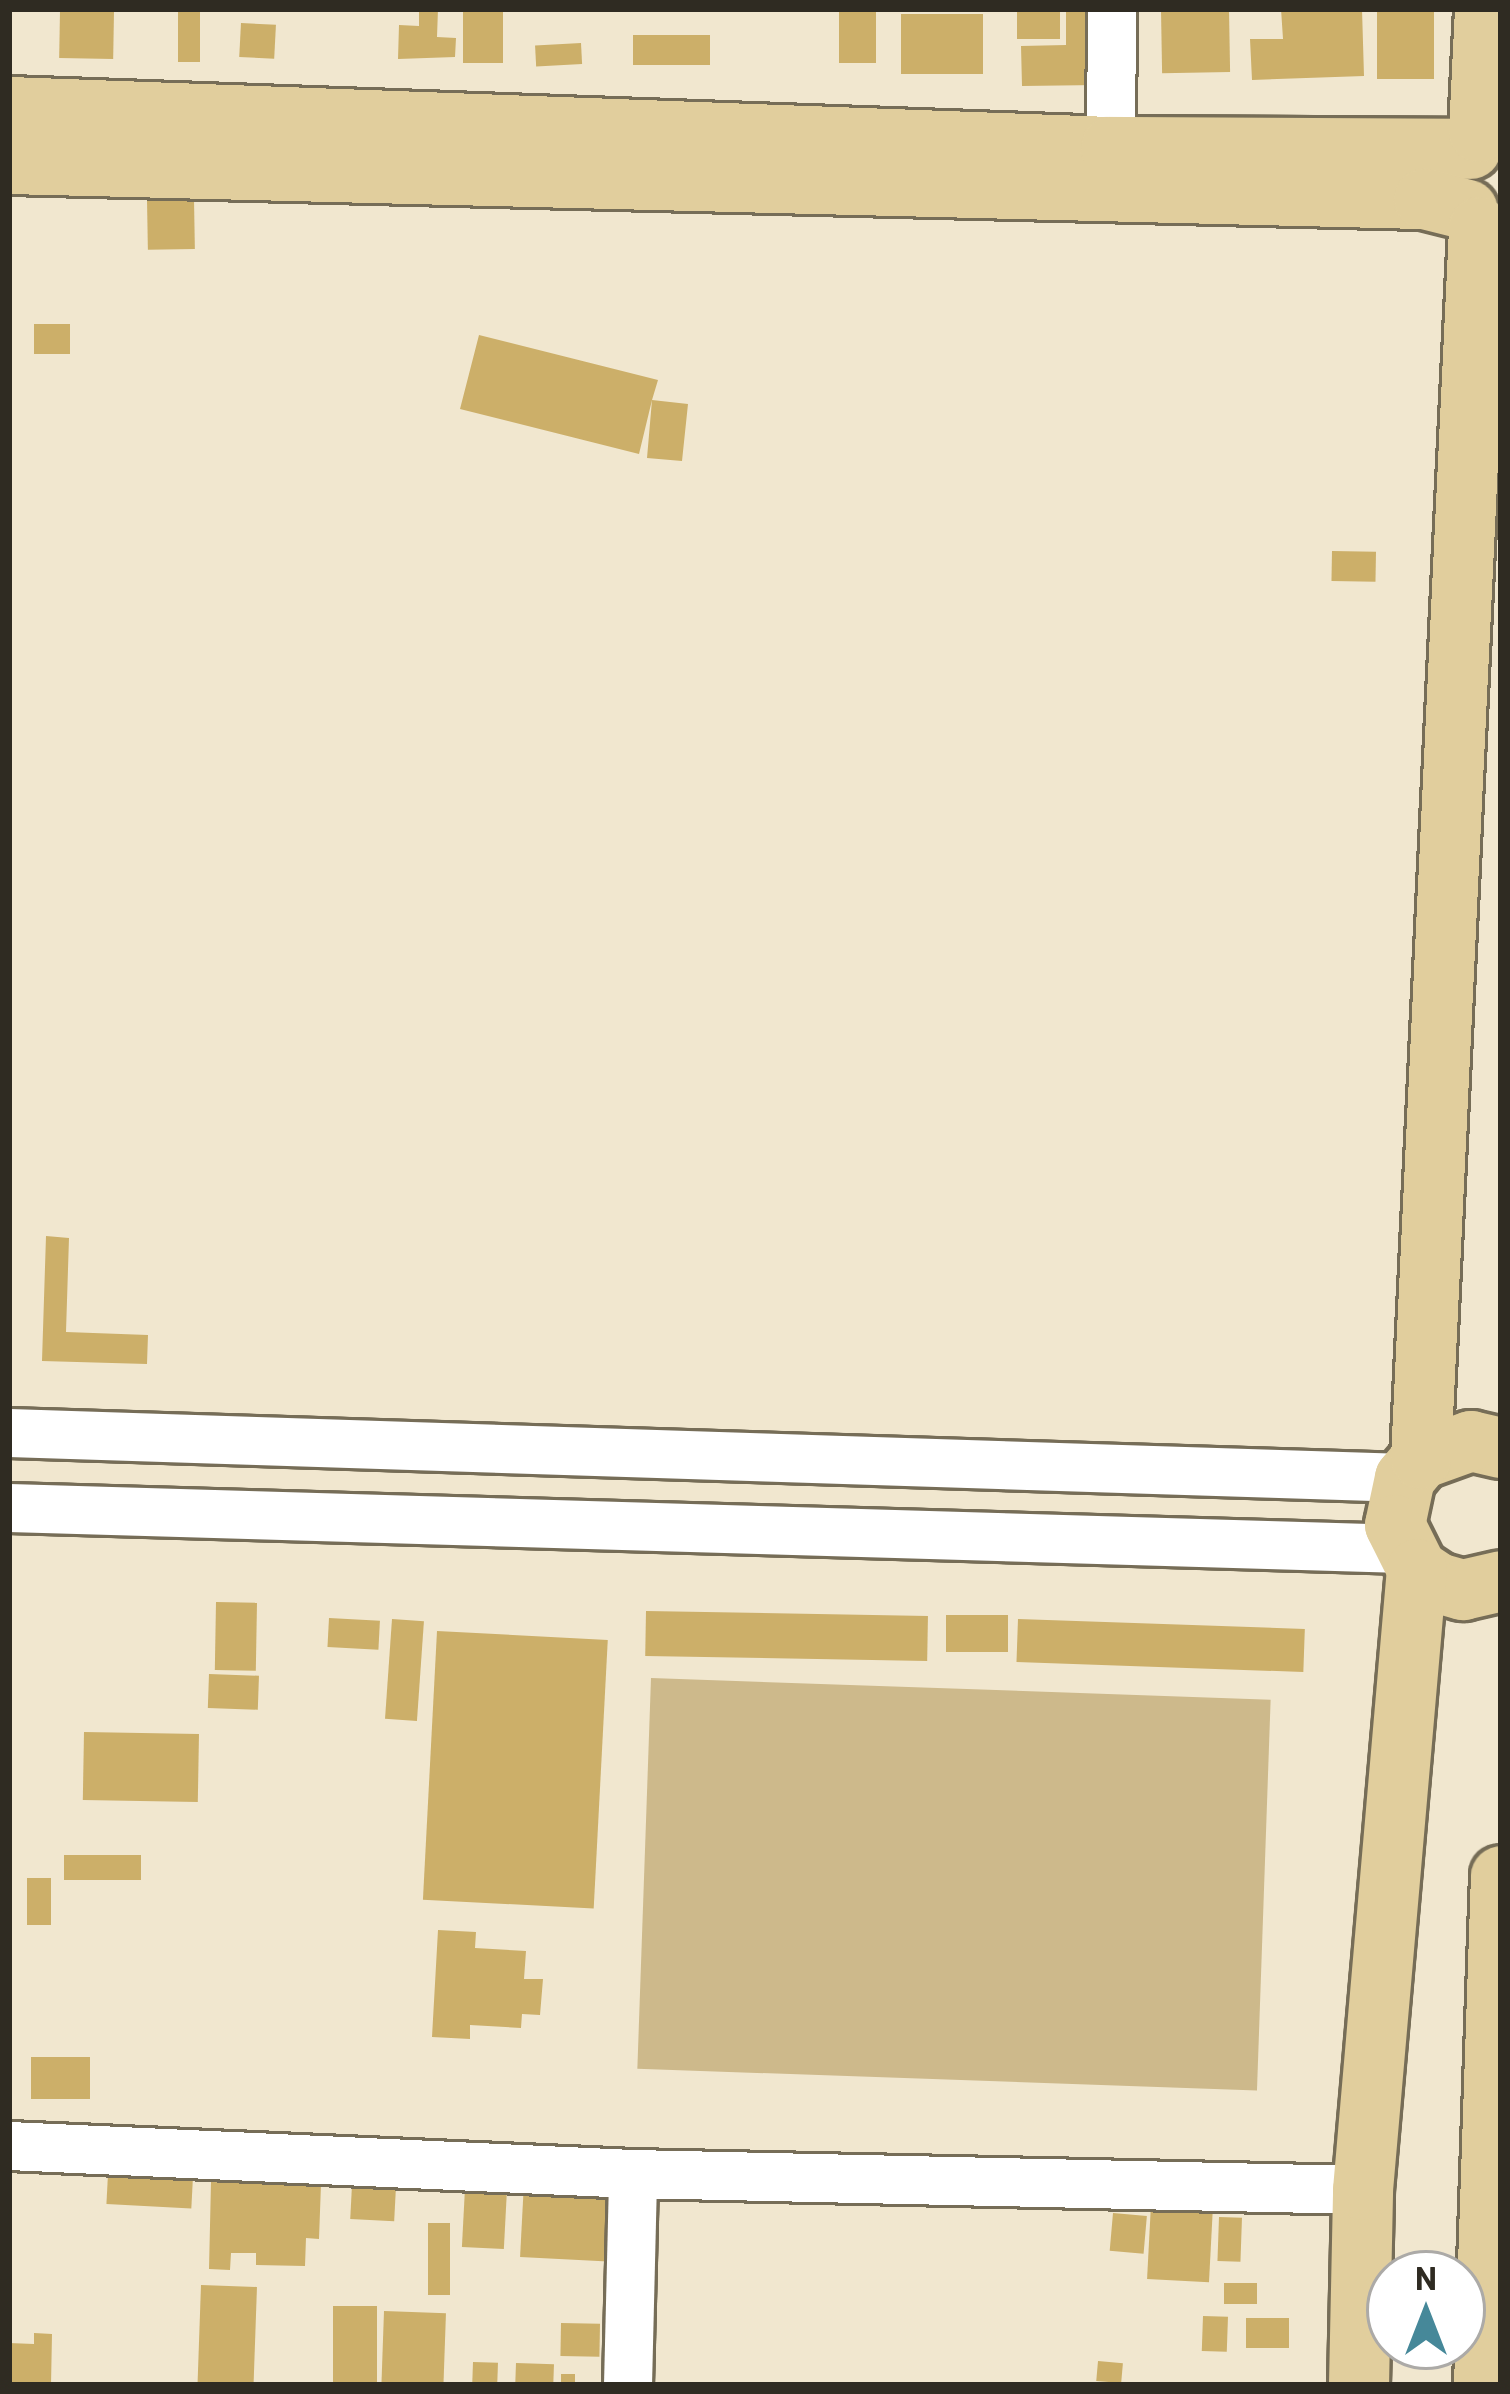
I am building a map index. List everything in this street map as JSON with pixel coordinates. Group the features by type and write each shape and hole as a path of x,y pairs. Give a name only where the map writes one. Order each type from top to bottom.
{"main road":[{"path":"1359,2385 1363,2190 1410,1559 1395,1525 1413,1468 1482,227 1464,169 1484,134 1486,9"},
{"path":"9,107 1424,200 1482,227"},
{"path":"9,164 885,163 1111,147 1484,134"},
{"path":"1413,1468 1457,1443 1500,1444"},
{"path":"1410,1559 1463,1590 1501,1582"},
{"path":"1484,2385 1501,1876"}],"street":[{"path":"1111,147 1112,9"},
{"path":"9,1433 1413,1468"},
{"path":"9,1508 1410,1559"},
{"path":"9,2146 633,2174 1363,2190"},
{"path":"628,2385 633,2174"}],"shaded area":[{"path":"651,1678 1271,1700 1257,2090 637,2069"}],"building":[{"path":"178,9 200,9 200,62 178,62"},
{"path":"419,9 438,9 437,37 456,38 455,57 398,59 399,25 419,26"},
{"path":"463,9 503,9 503,63 463,63"},
{"path":"839,9 876,9 876,63 839,63"},
{"path":"1017,9 1060,9 1060,39 1017,39"},
{"path":"1066,9 1098,9 1098,85 1022,86 1021,46 1066,45"},
{"path":"1229,9 1230,72 1162,73 1161,10"},
{"path":"1281,9 1362,9 1364,76 1252,80 1250,39 1283,39"},
{"path":"1377,9 1434,9 1434,79 1377,79"},
{"path":"60,11 114,12 113,59 59,58"},
{"path":"901,14 983,14 983,74 901,74"},
{"path":"241,23 276,25 274,59 239,57"},
{"path":"633,35 710,35 710,65 633,65"},
{"path":"581,43 582,64 536,66 535,45"},
{"path":"194,199 195,249 148,250 147,200"},
{"path":"34,324 70,324 70,354 34,354"},
{"path":"479,335 658,380 639,454 460,409"},
{"path":"652,400 688,404 682,461 647,458"},
{"path":"1332,551 1376,552 1375,582 1331,581"},
{"path":"46,1236 69,1238 66,1332 148,1335 147,1364 42,1361"},
{"path":"216,1602 257,1603 256,1671 215,1670"},
{"path":"646,1611 928,1616 927,1661 645,1656"},
{"path":"946,1615 1008,1615 1008,1652 946,1652"},
{"path":"329,1618 380,1621 378,1650 327,1647"},
{"path":"392,1619 424,1621 417,1721 385,1719"},
{"path":"1018,1619 1305,1629 1303,1672 1016,1662"},
{"path":"437,1631 608,1640 594,1909 423,1900"},
{"path":"209,1674 259,1676 258,1710 208,1708"},
{"path":"84,1732 199,1734 198,1802 83,1800"},
{"path":"64,1855 141,1855 141,1880 64,1880"},
{"path":"27,1878 51,1878 51,1925 27,1925"},
{"path":"438,1930 476,1932 475,1948 526,1951 524,1979 543,1979 540,2015 522,2014 521,2028 470,2025 470,2039 432,2037"},
{"path":"31,2057 90,2057 90,2099 31,2099"},
{"path":"108,2174 193,2178 191,2208 106,2204"},
{"path":"211,2182 321,2184 319,2239 306,2238 305,2266 256,2265 256,2253 231,2253 230,2270 209,2269"},
{"path":"524,2182 612,2187 608,2262 520,2257"},
{"path":"352,2185 396,2187 394,2221 350,2219"},
{"path":"465,2188 507,2190 504,2249 462,2247"},
{"path":"1151,2204 1213,2207 1209,2282 1147,2279"},
{"path":"1113,2213 1147,2216 1144,2254 1110,2251"},
{"path":"1219,2217 1242,2218 1240,2262 1217,2261"},
{"path":"428,2223 450,2223 450,2295 428,2295"},
{"path":"1224,2283 1257,2283 1257,2304 1224,2304"},
{"path":"201,2285 257,2287 254,2385 198,2385"},
{"path":"333,2306 377,2306 377,2385 333,2385"},
{"path":"384,2311 446,2313 443,2385 381,2385"},
{"path":"1203,2316 1228,2317 1227,2352 1202,2351"},
{"path":"1246,2318 1289,2318 1289,2348 1246,2348"},
{"path":"561,2323 600,2324 599,2357 560,2356"},
{"path":"34,2333 52,2334 51,2385 9,2385 9,2343 34,2344"},
{"path":"1098,2361 1123,2363 1121,2383 1096,2381"},
{"path":"473,2362 498,2363 497,2385 472,2385"},
{"path":"516,2363 554,2364 553,2385 515,2385"},
{"path":"561,2374 575,2374 575,2385 561,2385"}]}
